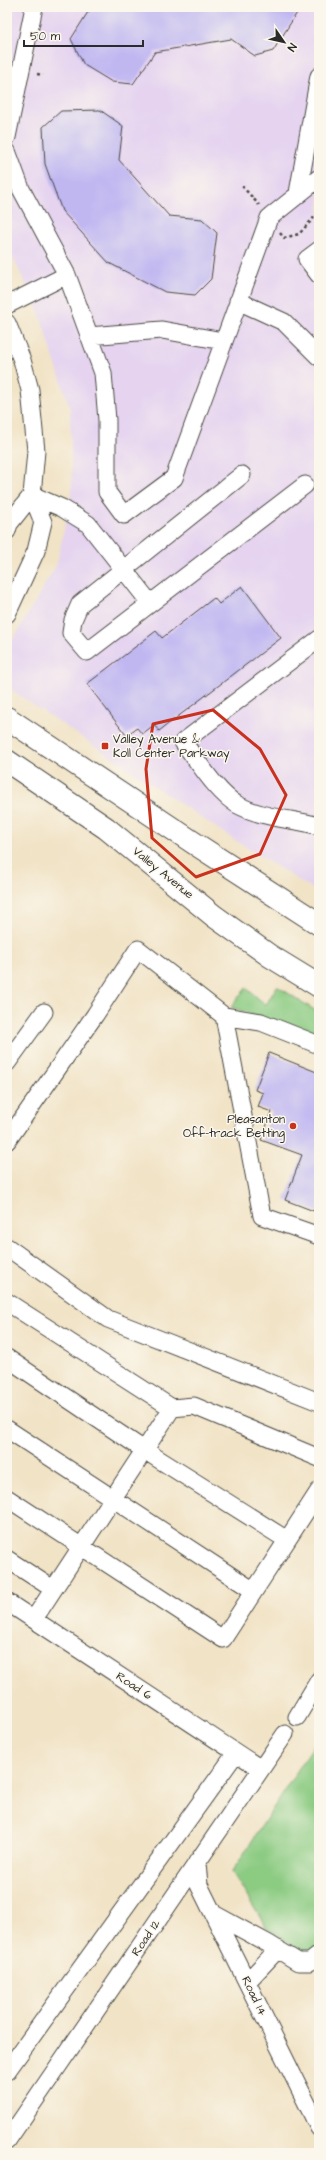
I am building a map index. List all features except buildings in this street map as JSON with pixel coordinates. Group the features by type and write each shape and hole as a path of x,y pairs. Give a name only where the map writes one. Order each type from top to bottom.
{"main road":[{"path":"7,718 194,843 319,924"},
{"name":"Valley Avenue","path":"7,760 106,828 233,929 270,956 319,986"}],"street":[{"path":"7,137 31,8"},
{"path":"298,194 319,76"},
{"path":"7,151 21,189 66,275 103,374 107,420 107,492 124,515 174,478 269,218 319,178"},
{"path":"319,250 306,259 319,275"},
{"path":"7,305 66,275"},
{"path":"238,301 284,322 319,357"},
{"path":"7,323 22,360 30,390 36,451 32,495 43,522 36,551 7,614"},
{"path":"89,336 162,330 223,342"},
{"path":"242,475 80,604 72,620 71,633 87,652 304,485"},
{"path":"7,531 9,524 32,495"},
{"path":"32,495 62,508 88,524 150,603"},
{"path":"319,639 183,742 225,795 237,804 251,811 319,826"},
{"path":"7,1140 95,1015 138,949 224,1016 261,1022 319,1045"},
{"path":"7,1063 44,1012"},
{"path":"224,1016 262,1216 319,1236"},
{"path":"7,1247 108,1319 319,1402"},
{"path":"7,1302 172,1408 194,1406 319,1458"},
{"path":"7,1358 144,1450 288,1540"},
{"path":"34,1620 172,1408"},
{"path":"7,1429 254,1591"},
{"path":"7,1498 223,1639 319,1491"},
{"path":"7,1559 54,1589"},
{"name":"Road 6","path":"7,1602 261,1769"},
{"path":"297,1717 319,1680"},
{"name":"Road 12","path":"7,2141 285,1734"},
{"path":"7,2071 236,1753"},
{"name":"Road 14","path":"198,1862 199,1885 319,2128"},
{"path":"214,1914 278,1949 298,1962 310,1962 319,1955"},
{"path":"247,1982 278,1949"}],"highlighted area":[{"path":"213,710 260,749 286,795 260,854 196,877 152,838 146,769 153,724"}],"shaded area":[{"path":"7,7 319,7 319,893 230,837 7,687 7,650 57,564 72,490 70,408 39,312 7,245"}],"green space":[{"path":"277,986 319,1013 319,1040 231,1007 246,988 266,1005"},
{"path":"319,1737 319,1963 266,1927 232,1872"}],"place":[{"name":"Valley Avenue & Koll Center Parkway","path":"105,746"},
{"name":"Pleasanton Off-track Betting","path":"293,1126"}]}
